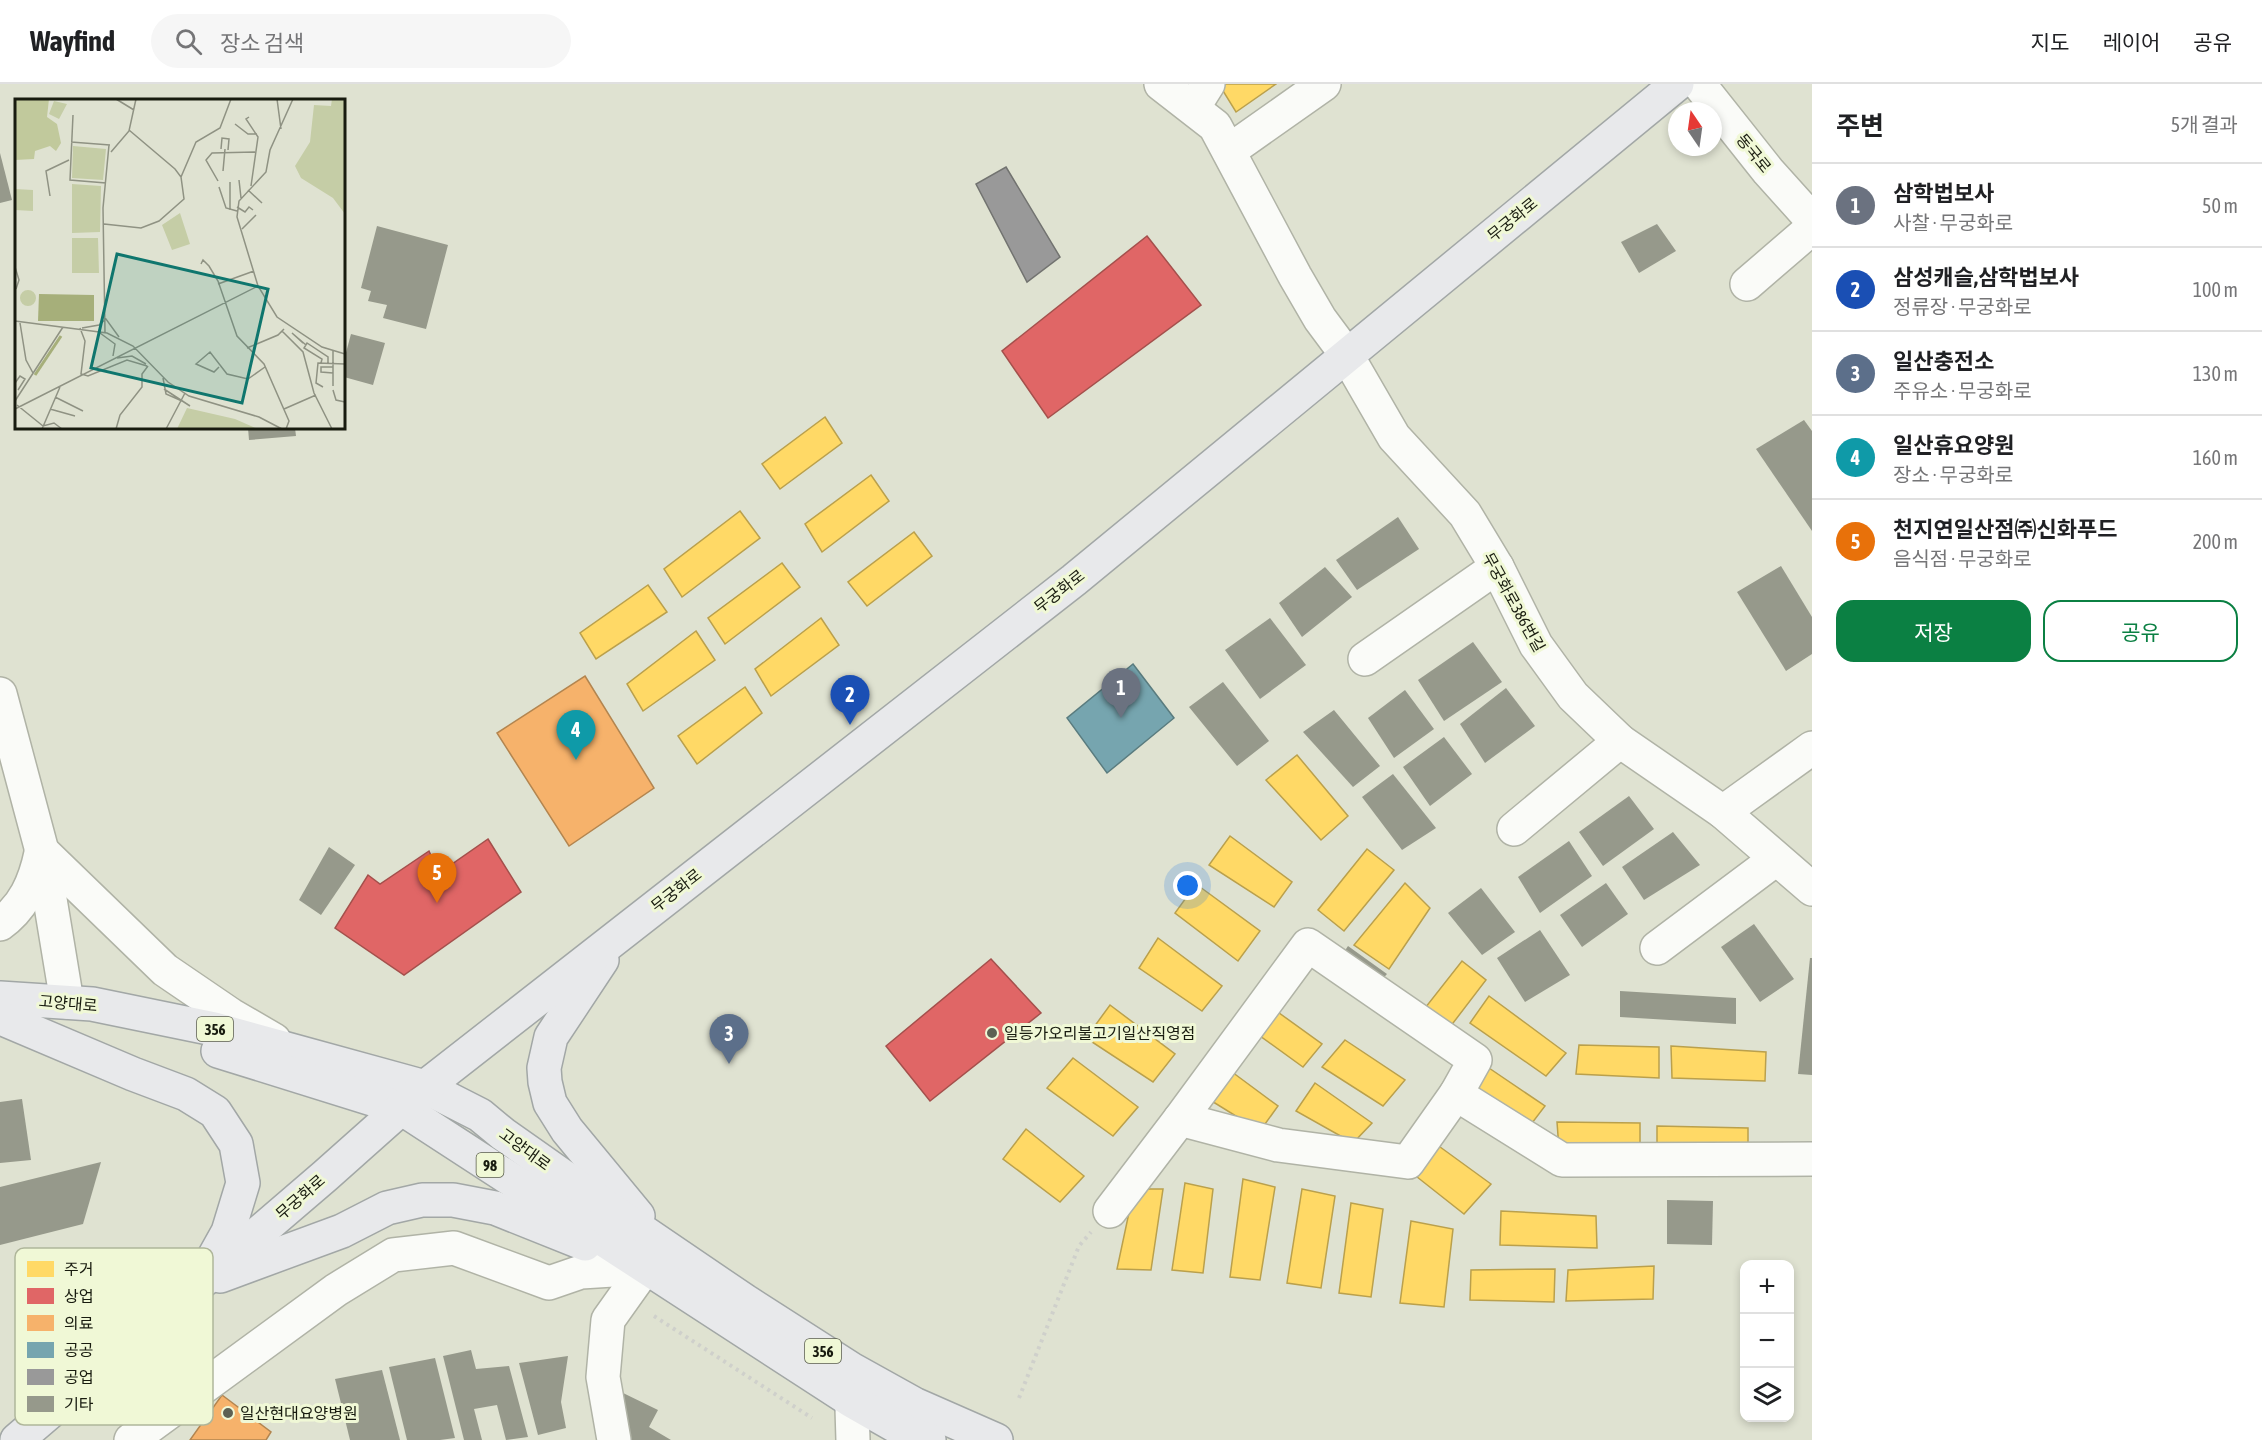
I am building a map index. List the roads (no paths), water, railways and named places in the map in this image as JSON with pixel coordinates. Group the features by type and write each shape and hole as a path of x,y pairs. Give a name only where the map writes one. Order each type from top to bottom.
{"main road":[{"name":"무궁화로","path":"213,1272 425,1087 1074,580 1677,84"},
{"path":"618,936 551,1037 544,1068 545,1082 550,1103 653,1256"},
{"name":"고양대로","path":"0,1011 67,1002 92,1004 214,1029 425,1087 480,1115 653,1256 852,1401 910,1434 929,1440"},
{"path":"0,1011 133,1074 186,1094 215,1112 236,1144 243,1183 228,1232 213,1259"},
{"name":"고양대로","path":"0,1011 199,1045 401,1108 653,1256 745,1301 851,1369 914,1404 996,1440"},
{"path":"213,1279 342,1231 387,1208 430,1200 453,1200 495,1208 653,1256"},
{"name":"무궁화로","path":"17,1440 34,1425"}],"street":[{"path":"1161,84 1200,96 1295,276 1320,319 1346,354"},
{"path":"1229,151 1323,84"},
{"name":"동국로","path":"1699,84 1768,171 1812,220"},
{"path":"1747,285 1812,228"},
{"name":"무궁화로386번길","path":"1346,354 1394,437 1465,514 1497,567 1536,645 1573,696 1620,741 1723,812 1812,889"},
{"path":"1365,659 1497,567"},
{"path":"0,694 42,851 67,1002"},
{"path":"1514,829 1620,741"},
{"path":"1723,812 1812,748"},
{"path":"0,924 17,910 29,890 36,877 42,851"},
{"path":"42,851 165,970 231,1015 287,1048"},
{"path":"1657,948 1776,859"},
{"path":"1110,1211 1308,945 1475,1060 1456,1094 1408,1162 1278,1145 1180,1119"},
{"path":"1456,1094 1562,1160 1812,1159"},
{"path":"213,1380 336,1290 393,1255 454,1248 549,1283 581,1272 653,1256"},
{"path":"614,1440 603,1377 608,1320 653,1256"},
{"path":"851,1369 853,1440"},
{"path":"131,1440 152,1425"}],"place":[{"name":"삼학법보사","path":"1121,718"},
{"name":"삼성캐슬,삼학법보사","path":"850,725"},
{"name":"일산휴요양원","path":"576,760"},
{"name":"천지연일산점㈜신화푸드","path":"437,903"},
{"name":"일등가오리불고기일산직영점","path":"992,1033"},
{"name":"일산충전소","path":"729,1064"},
{"name":"일산현대요양병원","path":"228,1413"}]}
